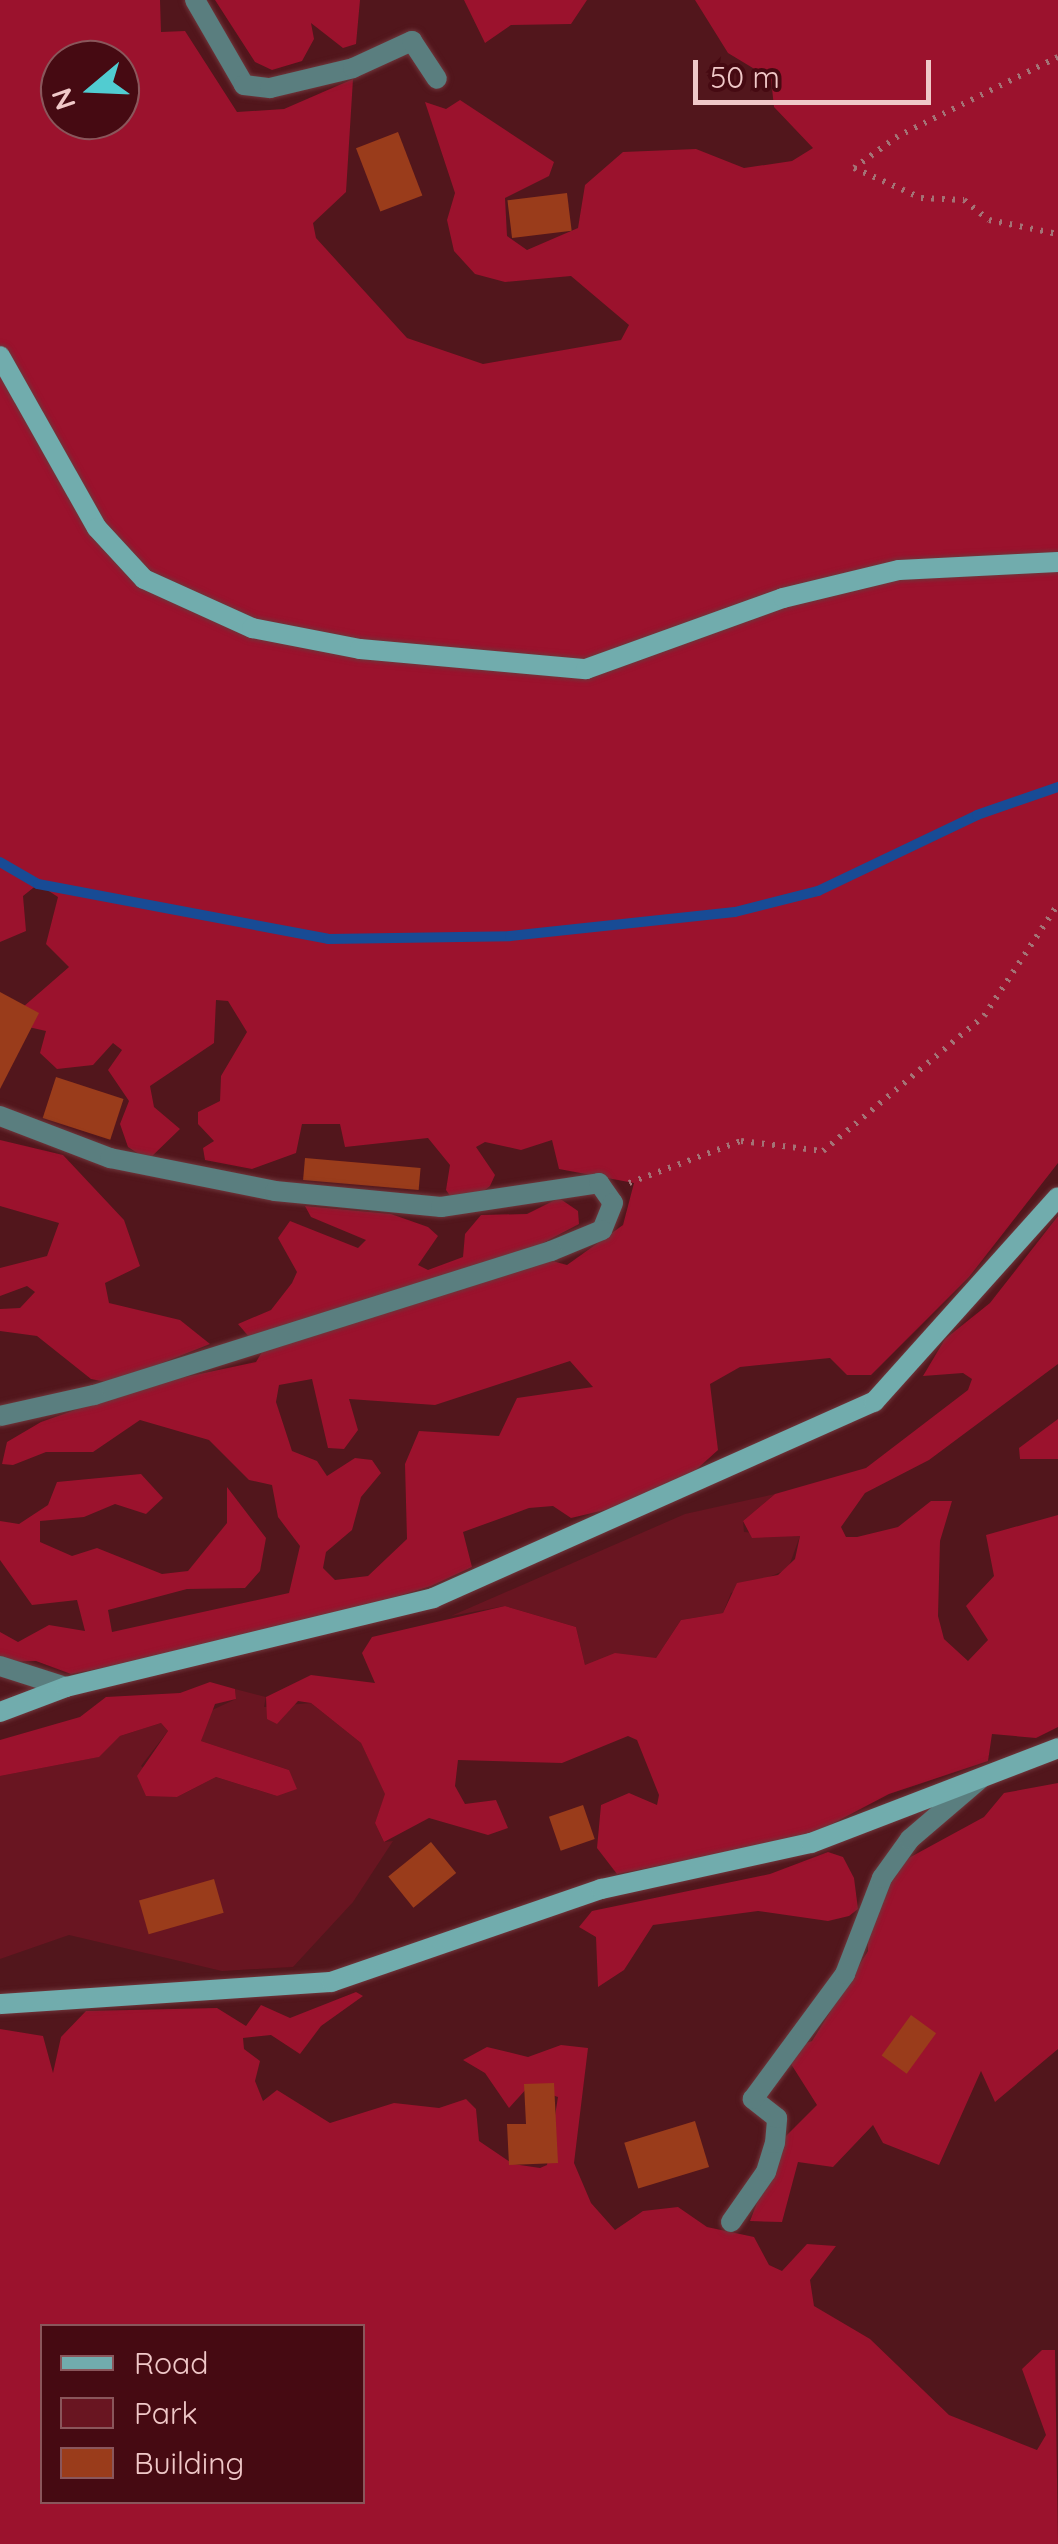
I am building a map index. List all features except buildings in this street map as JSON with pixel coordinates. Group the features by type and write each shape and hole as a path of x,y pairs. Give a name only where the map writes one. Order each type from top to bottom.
{"street":[{"path":"194,0 244,86 270,88 353,68 412,41 436,79"},
{"path":"0,356 97,528 144,580 252,628 360,649 586,668 782,598 900,570 1058,562"},
{"path":"0,1116 110,1158 276,1191 441,1207 572,1184 599,1183 610,1194 602,1230 551,1251 10,1417 0,1431"},
{"path":"0,1712 66,1688 433,1598 874,1402 1058,1197"},
{"path":"0,1666 66,1688"},
{"path":"0,2004 331,1982 601,1889 811,1844 1058,1748"},
{"path":"730,2222 775,2143 777,2118 753,2099 845,1974 882,1878 910,1839 981,1778"}],"path":[{"path":"1058,57 898,136 854,168 921,198 964,200 989,220 1058,234"},
{"path":"610,1194 741,1141 823,1151 984,1016 1058,904"}],"green space":[{"path":"775,1494 743,1521 744,1532 800,1536 788,1569 731,1593 723,1613 681,1620 656,1658 585,1665 576,1627 505,1606 451,1616 685,1514"},
{"path":"235,1689 266,1697 264,1707 311,1703 361,1743 386,1794 375,1823 384,1842 393,1841 353,1902 293,1967 222,1971 69,1935 0,1959 0,1776 98,1757 120,1736 161,1723 168,1731 141,1766 177,1797 216,1777 277,1796 289,1770 201,1741 210,1711 236,1699"}],"shaded area":[{"path":"0,0 160,0 161,32 185,31 237,112 284,109 353,79 346,192 313,223 316,238 407,338 483,364 621,340 629,325 571,276 505,282 475,274 454,251 447,220 455,193 425,102 446,109 460,100 554,162 549,176 505,198 507,236 527,250 578,228 585,185 623,152 696,149 744,168 792,161 813,148 774,107 771,79 728,53 695,0 1058,0 1058,1163 969,1277 871,1375 847,1375 830,1358 740,1367 710,1384 718,1450 687,1478 609,1509 571,1518 553,1506 529,1508 463,1532 472,1567 431,1586 277,1633 71,1674 36,1661 0,1662 0,1632 18,1642 49,1625 85,1631 77,1600 32,1605 0,1560 0,1521 19,1524 48,1505 57,1482 141,1474 163,1498 146,1514 115,1504 84,1517 40,1521 40,1542 72,1556 97,1548 162,1574 188,1571 227,1523 227,1487 266,1538 260,1571 245,1588 187,1589 108,1610 112,1632 289,1593 300,1546 278,1517 272,1485 249,1480 209,1440 140,1420 93,1452 46,1452 13,1465 2,1464 7,1442 41,1422 143,1386 256,1362 262,1352 238,1324 271,1310 292,1283 297,1272 278,1238 290,1221 358,1248 366,1240 311,1217 305,1206 391,1214 428,1227 438,1236 418,1265 428,1270 463,1257 465,1234 481,1215 527,1214 559,1198 578,1211 579,1224 539,1245 545,1259 567,1265 623,1225 634,1183 559,1169 552,1140 521,1150 485,1142 476,1147 495,1175 490,1186 475,1198 453,1200 446,1190 450,1165 428,1138 345,1147 340,1124 302,1124 296,1153 252,1169 205,1160 203,1148 214,1141 198,1124 198,1112 220,1101 221,1076 247,1032 228,1001 216,1000 214,1043 150,1086 154,1107 180,1129 148,1160 128,1147 120,1124 129,1101 108,1070 122,1050 113,1043 93,1065 57,1069 40,1053 46,1031 24,1026 23,1007 69,967 46,944 58,897 38,884 23,896 26,931 0,942","holes":["570,1361 593,1387 517,1398 499,1436 419,1431 405,1464 407,1539 368,1576 335,1580 323,1568 326,1552 352,1530 361,1497 381,1473 372,1460 355,1458 327,1476 317,1461 292,1451 276,1402 279,1385 312,1379 328,1448 344,1449 358,1430 349,1399 435,1405"]},
{"path":"215,0 360,0 356,44 343,48 311,23 314,39 302,61 272,70 255,62"},
{"path":"464,0 587,0 571,24 511,25 485,43"},
{"path":"0,1140 63,1155 124,1220 140,1266 105,1283 109,1303 180,1320 210,1344 111,1383 91,1379 37,1336 0,1331 0,1309 20,1308 35,1292 27,1286 0,1296 0,1268 47,1256 59,1223 0,1206"},
{"path":"1058,1216 1058,1364 929,1460 865,1493 841,1527 846,1537 857,1537 898,1527 931,1501 952,1501 940,1541 938,1616 944,1639 968,1661 988,1640 966,1606 994,1576 986,1535 1058,1515 1058,1727 1036,1738 992,1734 988,1761 889,1794 807,1837 617,1874 597,1848 601,1805 629,1793 657,1805 659,1795 637,1740 628,1736 562,1763 458,1760 455,1786 465,1804 496,1800 508,1828 488,1835 429,1818 384,1842 375,1823 385,1794 361,1743 311,1703 298,1701 277,1724 267,1719 266,1697 311,1675 375,1683 362,1653 372,1637 505,1606 576,1627 585,1665 615,1653 656,1658 681,1620 723,1613 737,1583 778,1575 795,1559 800,1536 752,1538 743,1521 775,1494 866,1468 968,1390 972,1379 963,1373 923,1376 945,1339 990,1303"},
{"path":"1058,1419 1058,1459 1020,1459 1019,1448"},
{"path":"210,1682 235,1689 236,1699 215,1704 201,1741 289,1770 297,1789 277,1796 216,1777 177,1797 146,1796 137,1776 168,1731 161,1723 120,1736 99,1757 0,1776 0,1740 80,1717 106,1697 180,1693"},
{"path":"1058,1783 1058,2049 995,2102 981,2071 939,2165 883,2143 873,2125 833,2167 798,2162 782,2222 750,2221 780,2142 817,2105 791,2064 798,2046 812,2041 868,1951 868,1929 894,1866 984,1817 1004,1793"},
{"path":"828,1852 843,1857 854,1878 858,1909 849,1916 828,1921 758,1911 653,1925 624,1970 598,1987 596,1937 579,1927 592,1911 770,1874"},
{"path":"356,1992 363,1996 321,2026 300,2054 271,2035 243,2038 244,2049 260,2061 255,2081 263,2101 277,2090 330,2123 394,2103 439,2108 466,2099 476,2109 479,2141 513,2164 540,2168 547,2165 558,2097 528,2087 509,2108 485,2073 463,2060 487,2047 528,2057 561,2045 588,2048 574,2163 591,2203 615,2230 643,2211 678,2207 707,2227 754,2237 769,2265 782,2271 807,2244 836,2246 810,2280 814,2306 870,2339 949,2415 1037,2450 1046,2435 1022,2369 1042,2350 1055,2350 1058,2544 0,2544 0,2029 43,2036 53,2073 61,2037 86,2011 217,2008 246,2026 261,2005 290,2018"}],"waterway":[{"path":"0,862 38,884 328,939 510,936 735,912 818,891 977,815 1058,787"}]}
